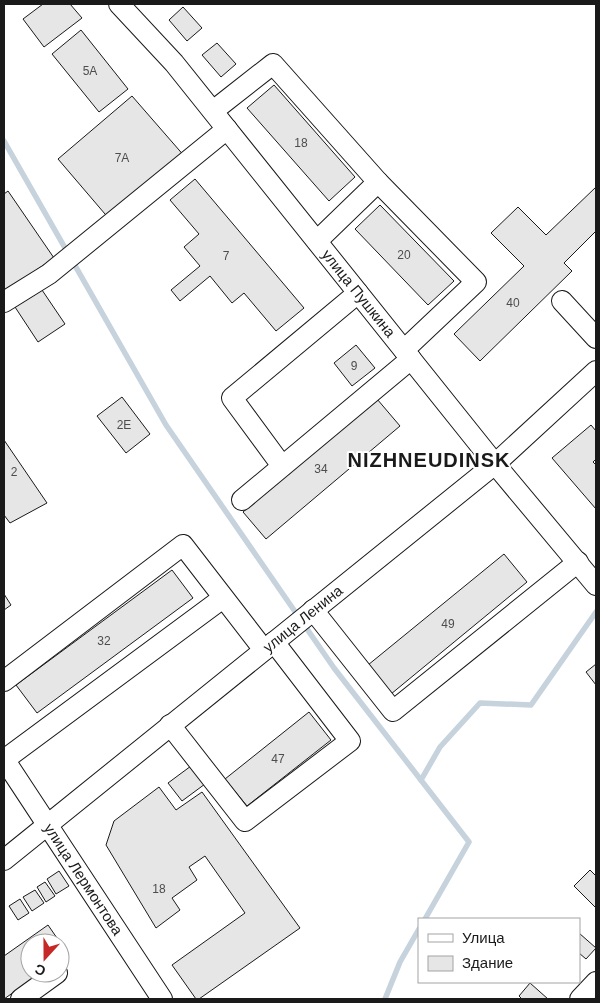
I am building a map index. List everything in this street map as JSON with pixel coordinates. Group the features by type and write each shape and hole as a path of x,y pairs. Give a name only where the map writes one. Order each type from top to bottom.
{"street":[{"name":"улица Пушкина","path":"119,4 174,63 495,464 596,585"},
{"path":"213,112 273,64 378,182 476,282 408,354 242,500"},
{"path":"4,302 49,274 227,130"},
{"path":"316,241 378,182"},
{"path":"282,466 232,398 358,293"},
{"path":"562,301 596,338"},
{"name":"улица Ленина","path":"4,860 495,464 596,371"},
{"path":"4,681 183,545 223,598 269,646 350,741 245,821 170,725"},
{"path":"313,610 393,711 578,562"},
{"path":"4,759 223,598"},
{"name":"улица Лермонтова","path":"4,759 162,999"},
{"path":"580,999 596,982"},
{"path":"28,997 45,983"}],"building":[{"path":"43,4 70,4 82,18 44,47 23,19"},
{"path":"183,7 202,28 187,41 169,20"},
{"path":"81,30 128,89 99,112 52,54"},
{"path":"217,43 236,64 221,77 202,55"},
{"path":"274,85 355,177 329,201 247,108"},
{"path":"132,96 186,158 111,221 58,159"},
{"path":"195,179 304,308 276,331 244,293 232,303 210,276 180,301 171,290 200,266 184,247 199,234 170,200"},
{"path":"596,187 596,231 564,263 572,271 480,361 454,334 524,266 491,233 518,207 546,235"},
{"path":"8,191 54,258 4,292 4,194"},
{"path":"380,205 454,281 428,305 355,229"},
{"path":"42,290 65,324 38,342 15,307"},
{"path":"356,345 375,368 352,386 334,363"},
{"path":"122,397 150,434 126,453 97,416"},
{"path":"377,399 400,426 266,539 243,512"},
{"path":"591,425 596,431 596,459 593,462 596,465 596,509 552,458"},
{"path":"4,440 47,503 10,523 4,515"},
{"path":"504,554 527,582 391,694 368,665"},
{"path":"172,570 193,598 37,713 16,685"},
{"path":"4,594 11,605 4,610"},
{"path":"596,664 596,685 586,672"},
{"path":"309,712 331,740 247,806 225,779"},
{"path":"191,766 205,784 182,801 168,783"},
{"path":"159,787 176,810 202,792 300,928 199,999 196,999 172,965 245,913 205,856 189,867 197,880 172,898 180,910 156,928 106,845 114,821"},
{"path":"590,870 596,876 596,908 574,886"},
{"path":"59,871 69,886 56,894 47,879"},
{"path":"45,882 55,896 46,902 37,887"},
{"path":"35,890 44,903 32,911 23,897"},
{"path":"20,899 29,913 18,920 9,906"},
{"path":"48,925 54,933 37,933"},
{"path":"580,934 596,948 586,959 580,954"},
{"path":"20,945 20,983 27,983 4,999 4,956"},
{"path":"530,983 548,999 522,999 519,996"}],"waterway":[{"path":"4,141 166,425 334,668 469,842 426,918"},
{"path":"421,780 440,747 480,703 531,705 596,612"},
{"path":"385,999 400,962 418,931"}],"district":[{"name":"NIZHNEUDINSK","path":"429,460"}]}
